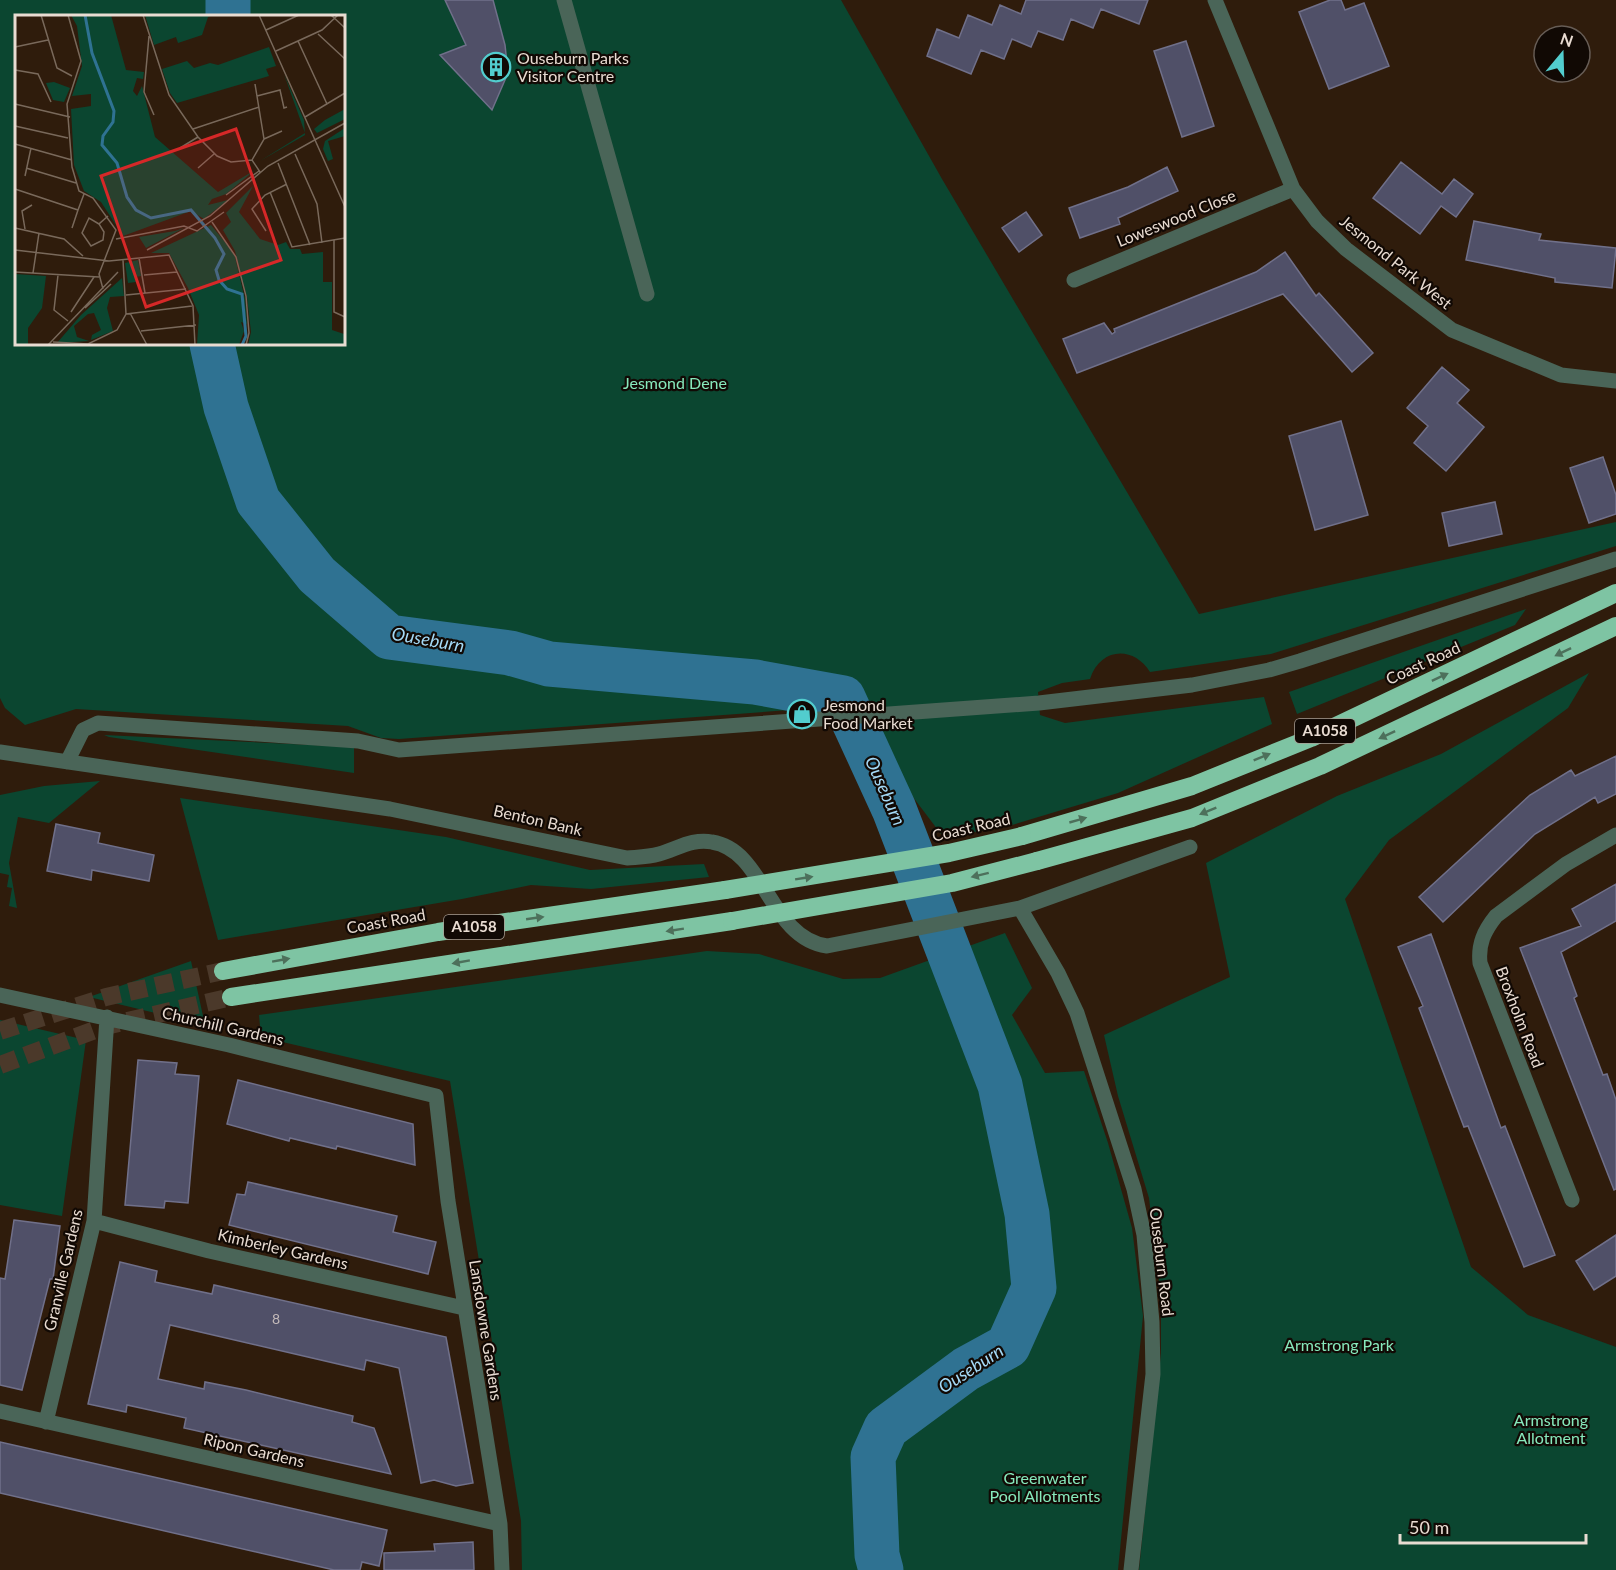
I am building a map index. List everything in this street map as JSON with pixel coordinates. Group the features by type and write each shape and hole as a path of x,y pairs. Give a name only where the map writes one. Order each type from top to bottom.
{"highway":[{"name":"Coast Road","path":"224,971 438,932 725,890 949,853 1022,836 1192,786 1311,738 1616,593"},
{"name":"A1058","path":"231,997 732,921 952,883 1037,861 1191,818 1320,766 1616,626"}],"street":[{"path":"564,0 647,294"},
{"name":"Jesmond Park West","path":"1215,0 1293,189 1317,221 1346,249 1452,330 1561,375 1616,381"},
{"name":"Loweswood Close","path":"1074,280 1293,189"},
{"path":"67,762 83,730 98,723 358,741 399,750 1039,703 1181,687 1269,670 1616,559"},
{"name":"Benton Bank","path":"0,752 390,809 627,858 657,855 692,842 712,842 723,845 740,857 786,921 796,932 817,944 839,945 1020,908 1190,847"},
{"name":"Broxholm Road","path":"1572,1200 1480,963 1479,949 1488,927 1496,916 1566,864 1616,835"},
{"name":"Ouseburn Road","path":"1020,908 1058,974 1077,1013 1134,1190 1144,1235 1152,1322 1153,1374 1131,1570"},
{"name":"Churchill Gardens","path":"0,995 107,1017 436,1096"},
{"name":"Granville Gardens","path":"46,1422 94,1221 107,1017"},
{"name":"Lansdowne Gardens","path":"436,1096 448,1201 500,1524 502,1570"},
{"name":"Kimberley Gardens","path":"94,1221 209,1251 464,1308"},
{"name":"Ripon Gardens","path":"0,1411 500,1524"}],"green space":[{"name":"Jesmond Dene","path":"0,0 841,0 942,179 1199,614 1616,522 1616,546 1271,654 1150,672 1135,657 1126,654 1109,656 1101,661 1090,679 1062,683 1038,692 1040,715 1065,723 1264,697 1272,724 1118,793 1012,825 944,838 844,706 399,739 381,738 348,726 76,709 25,725 5,708 0,698"},
{"path":"1526,609 1515,625 1297,714 1289,692"},
{"name":"Armstrong Park","path":"1589,673 1568,708 1389,840 1345,899 1471,1267 1528,1315 1616,1347 1616,1570 1139,1570 1161,1353 1161,1298 1149,1198 1118,1096 1104,1035 1230,977 1206,863 1337,796 1441,754"},
{"path":"104,735 354,747 354,773 109,737"},
{"path":"100,781 49,823 18,817 9,863 17,908 9,906 12,888 7,887 9,875 0,873 0,795 44,786"},
{"path":"180,798 446,837 590,870 704,864 709,877 591,889 531,885 462,899 218,940"},
{"name":"Greenwater Pool Allotments","path":"1005,933 1032,988 1012,1015 1045,1073 1084,1071 1108,1143 1132,1228 1143,1316 1118,1570 522,1570 521,1521 450,1081 261,1037 259,1015 707,951 759,954 843,979 880,978"},
{"path":"191,961 205,1025 89,997"},
{"path":"0,1020 86,1040 62,1216 0,1205"}],"building":[{"path":"445,0 493,0 505,45 508,73 492,110 440,55 466,45"},
{"path":"1026,0 1148,0 1139,24 1101,9 1093,28 1071,19 1063,40 1038,31 1031,47 1012,39 1004,59 981,50 971,74 927,56 937,29 959,38 968,15 992,25 1000,5 1021,14"},
{"path":"1330,0 1341,0 1345,10 1364,3 1389,66 1329,89 1299,12"},
{"path":"1186,41 1214,126 1182,137 1154,51"},
{"path":"1401,162 1442,194 1454,179 1473,194 1456,217 1441,206 1420,234 1373,198"},
{"path":"1167,167 1178,191 1118,218 1120,224 1080,238 1069,208 1128,187"},
{"path":"1026,212 1042,235 1019,252 1002,228"},
{"path":"1474,221 1541,234 1539,240 1616,248 1612,288 1555,282 1555,278 1466,260"},
{"path":"1285,252 1316,296 1319,293 1373,353 1352,372 1283,294 1077,373 1063,339 1104,323 1112,334 1115,332 1114,329 1256,272"},
{"path":"1442,367 1469,390 1457,403 1484,427 1446,471 1414,443 1428,426 1407,408"},
{"path":"1341,421 1368,515 1315,530 1289,436"},
{"path":"1603,457 1616,495 1616,514 1589,523 1570,468"},
{"path":"1495,502 1502,534 1449,546 1442,513"},
{"path":"1616,756 1616,794 1598,803 1595,797 1535,834 1443,922 1419,897 1530,795 1571,770 1575,776"},
{"path":"56,824 100,833 98,843 154,855 149,881 92,870 91,880 47,871"},
{"path":"1616,884 1616,921 1561,952 1577,996 1574,998 1603,1075 1607,1074 1616,1100 1616,1189 1614,1190 1520,948 1581,926 1572,909"},
{"path":"1431,934 1501,1128 1505,1126 1555,1255 1524,1267 1468,1126 1464,1127 1419,1008 1423,1006 1398,947"},
{"path":"138,1060 177,1063 175,1074 199,1076 188,1203 165,1201 164,1208 125,1205"},
{"path":"238,1080 413,1124 415,1165 337,1146 336,1149 290,1138 289,1141 227,1124"},
{"path":"248,1182 397,1216 393,1232 436,1242 428,1274 229,1225 237,1194 245,1195"},
{"path":"14,1220 60,1226 53,1279 50,1279 22,1390 0,1385 0,1278 5,1279"},
{"path":"1616,1235 1616,1276 1594,1290 1576,1261"},
{"path":"120,1262 157,1271 155,1282 212,1294 214,1285 446,1337 473,1483 456,1486 434,1480 421,1483 399,1368 366,1360 364,1370 170,1325 158,1379 204,1389 205,1382 353,1416 352,1422 374,1428 391,1474 184,1428 186,1418 127,1405 126,1412 88,1404"},
{"path":"0,1442 387,1530 379,1566 362,1562 360,1570 334,1570 0,1493"},
{"path":"473,1542 474,1570 384,1570 384,1553 435,1551 434,1544"}],"waterway":[{"name":"Ouseburn","path":"228,0 228,15"},
{"name":"Ouseburn","path":"212,345 226,407 258,501 317,575 389,637 510,653 549,664 755,682 843,698 894,809 1000,1085 1027,1214 1034,1288 1008,1346 966,1369 886,1428 873,1457 877,1555 881,1570"}],"tunnel":[{"path":"0,1031 106,997 223,971"},
{"path":"0,1065 106,1026 231,997"}],"place":[{"name":"Ouseburn Parks Visitor Centre","path":"496,67"},
{"name":"Jesmond Food Market","path":"802,714"}],"park label":[{"name":"Armstrong Allotment","path":"1551,1429"}]}
